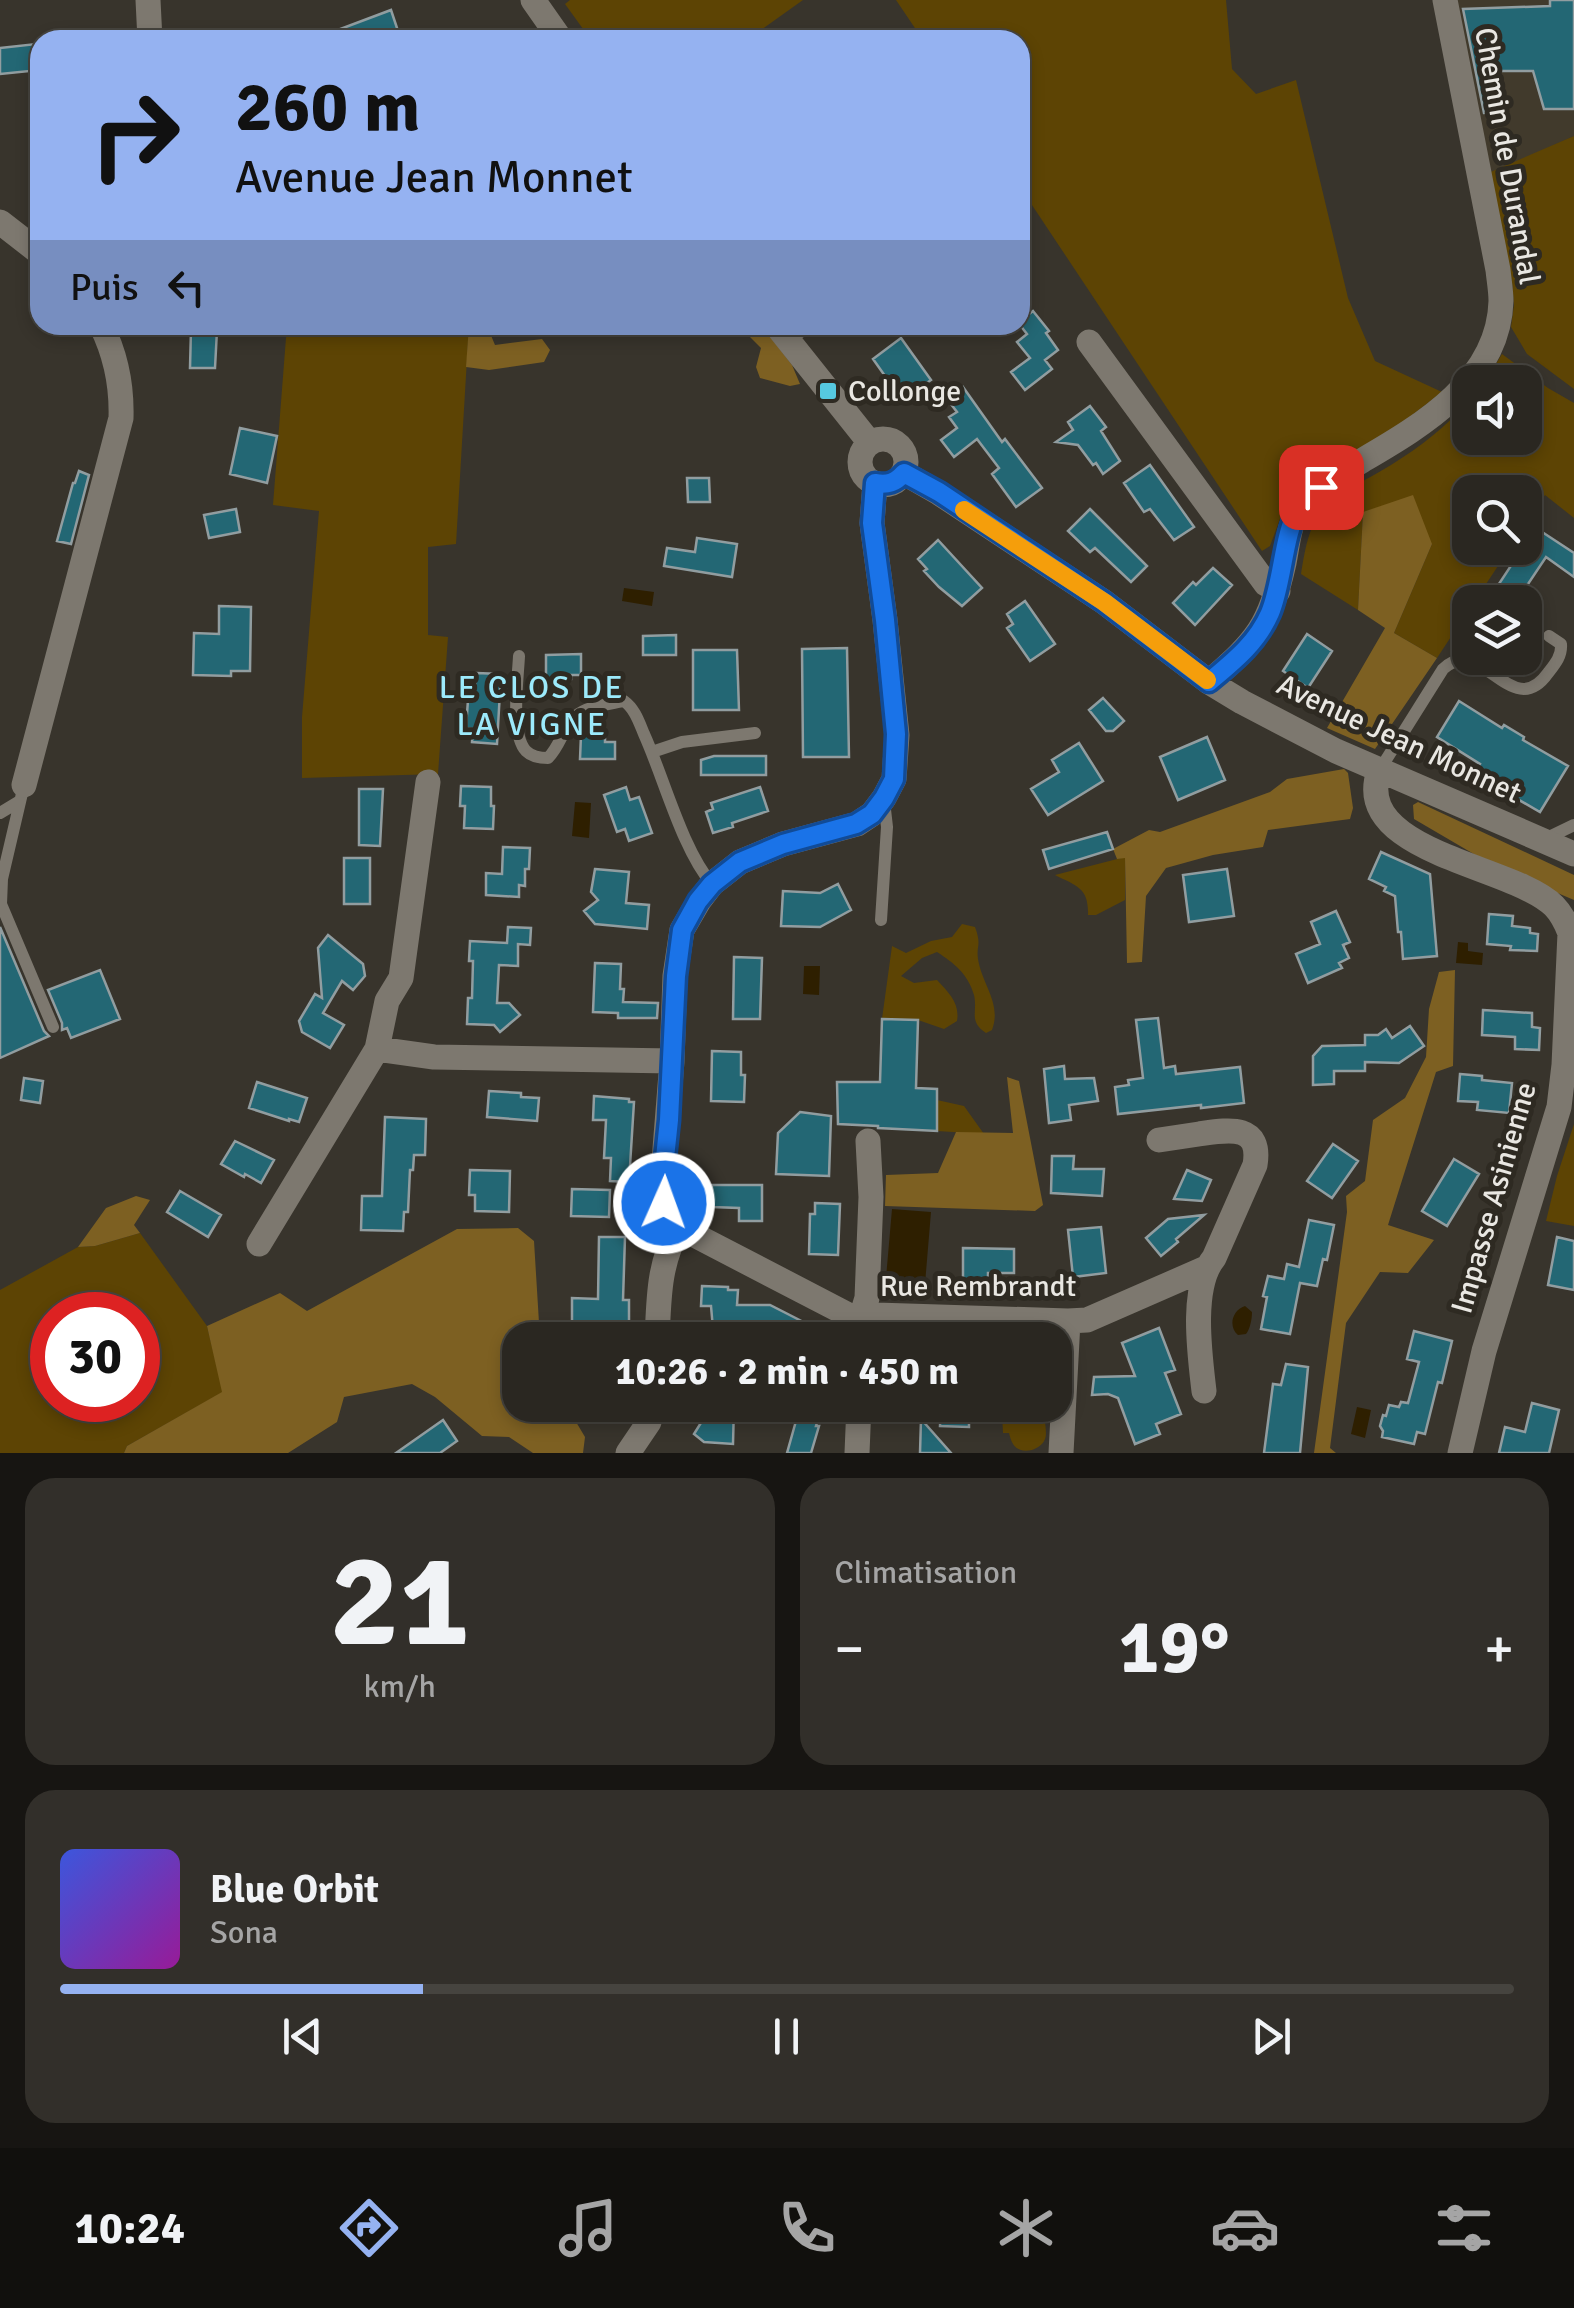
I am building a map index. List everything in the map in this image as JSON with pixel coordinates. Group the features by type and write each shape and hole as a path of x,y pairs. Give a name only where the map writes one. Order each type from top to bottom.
{"street":[{"path":"148,0 150,30"},
{"path":"534,0 555,30"},
{"name":"Chemin de Durandal","path":"1209,682 1243,654 1269,615 1278,591 1290,528 1299,508 1321,487 1427,421 1452,399 1474,375 1497,328 1501,302 1498,270 1445,0"},
{"path":"0,222 30,245"},
{"path":"22,793 121,418 122,388 105,335"},
{"path":"784,335 870,443"},
{"path":"1089,342 1266,584 1278,591"},
{"path":"894,441 903,450 904,473 896,482 875,483 865,476 860,464 862,452 870,443 894,441"},
{"name":"Avenue Jean Monnet","path":"904,473 939,492 1104,602 1209,682 1288,728 1574,854"},
{"path":"847,1322 679,1227 667,1211 662,1186 676,976 682,930 698,901 740,862 856,824 872,814 894,779 896,734 872,523 875,483"},
{"name":"Impasse Asinienne","path":"1379,771 1374,798 1391,824 1436,852 1545,898 1565,920 1570,933 1559,1107 1484,1351 1460,1453"},
{"path":"259,1244 377,1049 387,1002 402,978 428,782"},
{"path":"377,1049 434,1057 672,1061"},
{"path":"1158,1140 1231,1130 1246,1134 1257,1152 1255,1165 1206,1268 1197,1328 1204,1391"},
{"path":"862,1322 871,1197 868,1141"},
{"path":"658,1322 664,1258 679,1227"},
{"name":"Rue Rembrandt","path":"869,1322 876,1315 1068,1321 1098,1317 1206,1268"},
{"path":"1061,1453 1068,1321"},
{"path":"635,1444 650,1422"},
{"path":"857,1453 858,1422"}],"lane":[{"path":"1379,771 1450,662 1466,660 1482,666 1516,689 1524,690 1545,678 1561,653 1560,644 1549,636"},
{"path":"518,656 516,725 526,752 548,758 580,712 624,701 632,706 695,861 712,884"},
{"path":"652,752 682,742 756,733"},
{"path":"0,813 22,793"},
{"path":"22,793 2,878 1,904 53,1027"},
{"path":"881,920 888,827 884,798"},
{"path":"1542,840 1574,825"}],"shaded area":[{"path":"570,0 803,0 761,30 584,30 565,4"},
{"path":"896,0 1226,0 1232,69 1256,94 1296,80 1348,298 1375,361 1442,392 1394,429 1302,488 1281,516 1270,546 1262,551 1030,202 1030,30 916,30"},
{"path":"1450,0 1574,0 1574,136 1486,174"},
{"path":"1574,136 1574,389 1527,354 1511,327 1512,282 1486,174"},
{"path":"286,335 468,335 456,544 428,547 428,635 448,637 438,774 302,778 302,717 319,511 273,505"},
{"path":"468,335 491,335 495,345 542,339 550,350 544,362 489,370 466,367"},
{"path":"748,335 769,335 792,365 800,384 790,386 760,378 756,367 761,348"},
{"path":"1502,354 1517,365 1495,365"},
{"path":"1542,384 1574,403 1574,518 1545,495 1542,500 1542,475 1452,475 1452,565 1499,565 1485,585 1452,585 1452,635 1437,658 1394,633 1432,544 1363,512 1358,610 1301,574 1311,530 1332,501 1423,443 1452,419 1452,455 1542,455"},
{"path":"1413,495 1432,544 1394,633 1437,658 1375,749 1327,728 1385,628 1358,610 1363,512"},
{"path":"624,588 654,592 652,606 622,601"},
{"path":"1344,769 1353,808 1350,819 1268,830 1263,847 1166,868 1146,896 1142,962 1127,963 1125,858 1117,859 1113,849 1149,830 1160,832 1270,792 1287,779"},
{"path":"575,802 591,803 589,838 572,836"},
{"path":"1418,802 1574,875 1574,900 1496,867 1414,819 1413,805"},
{"path":"1125,857 1125,900 1096,915 1088,915 1080,889 1055,875"},
{"path":"962,924 975,927 977,933 980,968 995,1011 992,1030 986,1033 977,1024 974,995 964,975 937,952 922,958 901,976 914,983 937,980 955,1004 957,1021 944,1029 918,1020 882,1019 892,946 906,953 931,941 952,937"},
{"path":"1458,942 1468,943 1468,951 1483,953 1482,965 1456,963"},
{"path":"804,966 820,966 819,995 803,994"},
{"path":"1455,970 1453,1066 1436,1072 1388,1225 1434,1240 1408,1273 1380,1272 1346,1323 1330,1448 1336,1453 1314,1453 1346,1196 1365,1181 1373,1120 1405,1098 1426,1057 1429,1009 1439,972"},
{"path":"1007,1077 1019,1081 1043,1205 1035,1211 885,1206 886,1175 938,1173 956,1132 1013,1133"},
{"path":"937,1100 964,1106 984,1134 937,1131"},
{"path":"1574,1124 1574,1226 1546,1221"},
{"path":"136,1196 150,1200 134,1225 140,1233 78,1247 106,1208"},
{"path":"892,1209 931,1212 924,1296 900,1294 888,1285"},
{"path":"518,1228 534,1241 539,1322 502,1322 502,1422 576,1422 585,1437 583,1453 533,1453 509,1437 482,1436 435,1397 412,1384 344,1397 337,1422 288,1453 124,1453 127,1446 222,1392 207,1326 280,1293 307,1311 457,1229"},
{"path":"140,1233 207,1326 223,1392 127,1446 124,1453 0,1453 0,1290 78,1247"},
{"path":"1245,1306 1252,1312 1250,1324 1246,1334 1238,1335 1233,1319"},
{"path":"1357,1407 1371,1410 1365,1438 1351,1434"},
{"path":"1002,1422 1045,1422 1044,1441 1032,1450 1019,1449 1009,1433 1003,1433"}],"building":[{"path":"1550,0 1574,0 1574,109 1544,109 1533,71 1489,71 1499,112 1484,113 1463,9 1550,6"},
{"path":"391,10 398,30 338,30"},
{"path":"30,45 30,71 0,74 0,48"},
{"path":"1033,311 1049,331 1046,333 1058,350 1045,360 1052,369 1025,390 1011,372 1030,358 1017,342 1030,335"},
{"path":"191,335 217,335 215,368 190,368"},
{"path":"901,338 931,380 902,400 873,359"},
{"path":"963,387 1002,442 1005,439 1042,488 1016,507 992,474 999,468 977,439 954,457 941,440 957,428 949,417 957,412 947,399"},
{"path":"1090,406 1106,427 1101,431 1120,461 1103,474 1078,445 1056,442 1073,430 1068,422"},
{"path":"240,428 277,436 267,483 230,474"},
{"path":"1150,465 1194,527 1174,540 1150,509 1144,512 1124,483"},
{"path":"79,471 89,475 71,544 57,541"},
{"path":"687,478 709,478 710,502 688,502"},
{"path":"236,509 240,532 209,538 204,515"},
{"path":"1090,509 1147,566 1131,582 1095,548 1090,552 1068,531"},
{"path":"1542,532 1574,553 1574,577 1546,557 1542,563"},
{"path":"697,538 737,544 732,577 664,566 667,548 695,552"},
{"path":"938,540 982,588 962,606 924,571 927,569 918,559"},
{"path":"1512,565 1541,565 1527,585 1498,585"},
{"path":"1213,568 1232,585 1195,625 1173,603"},
{"path":"1025,601 1055,644 1030,661 1007,628 1013,624 1007,614"},
{"path":"219,606 251,607 250,671 231,671 231,676 193,675 194,633 219,634"},
{"path":"1307,634 1332,651 1308,688 1283,671"},
{"path":"676,635 676,655 643,655 643,636"},
{"path":"847,648 849,757 803,757 802,649"},
{"path":"693,650 737,650 739,710 693,710"},
{"path":"581,654 581,675 546,679 546,655"},
{"path":"476,673 501,674 497,744 472,742 473,729 466,728 469,686 475,686"},
{"path":"1103,698 1124,721 1113,731 1106,731 1089,710"},
{"path":"1459,701 1568,766 1540,812 1474,774 1480,764 1437,737"},
{"path":"581,735 605,735 605,742 615,742 615,759 580,759"},
{"path":"1207,737 1225,780 1178,800 1160,757"},
{"path":"1079,743 1103,781 1048,815 1031,789 1059,772 1052,760"},
{"path":"714,756 766,756 766,775 701,775 701,760"},
{"path":"461,786 491,787 493,829 464,828"},
{"path":"626,787 630,800 639,797 652,833 629,841 625,829 617,832 604,795"},
{"path":"760,787 768,811 713,833 706,812 713,809 711,803"},
{"path":"359,789 383,789 380,846 359,845"},
{"path":"1107,832 1113,849 1049,869 1043,850"},
{"path":"503,847 530,848 529,869 525,869 525,886 519,885 519,897 486,895 486,873 502,874"},
{"path":"1381,852 1430,874 1437,956 1403,959 1395,896 1369,879"},
{"path":"344,858 370,858 370,904 344,904"},
{"path":"595,869 629,872 626,903 649,905 647,929 595,924 584,911 598,900 591,892"},
{"path":"1227,869 1234,916 1189,922 1183,875"},
{"path":"838,884 851,910 820,927 781,926 783,891 820,893"},
{"path":"1336,911 1350,942 1343,945 1349,958 1339,963 1342,968 1308,983 1296,954 1320,944 1311,922"},
{"path":"1489,914 1513,916 1512,926 1530,928 1530,933 1538,934 1537,951 1487,944"},
{"path":"0,927 49,1036 0,1058"},
{"path":"508,927 531,928 530,945 518,944 518,966 499,965 497,1003 509,1003 520,1015 500,1032 494,1025 467,1024 468,998 472,998 470,941 507,943"},
{"path":"328,935 363,964 365,976 353,990 342,981 323,1013 344,1025 330,1048 302,1032 299,1021 315,994 322,998 318,948"},
{"path":"734,957 762,958 760,1019 733,1019"},
{"path":"595,963 621,964 623,1002 658,1003 657,1018 618,1018 618,1013 593,1012"},
{"path":"100,970 120,1019 71,1038 67,1028 62,1030 48,990"},
{"path":"1483,1010 1532,1013 1532,1027 1540,1028 1539,1050 1515,1049 1515,1037 1482,1035"},
{"path":"1158,1018 1164,1068 1175,1066 1176,1074 1240,1067 1244,1103 1118,1114 1115,1087 1143,1078 1136,1020"},
{"path":"882,1019 918,1020 916,1088 937,1089 937,1131 838,1124 837,1082 880,1082"},
{"path":"1410,1026 1424,1046 1399,1063 1365,1062 1365,1071 1334,1071 1334,1084 1313,1085 1313,1056 1322,1046 1365,1045 1365,1035 1378,1035 1386,1029 1392,1038"},
{"path":"712,1051 741,1052 744,1102 711,1101"},
{"path":"1064,1066 1065,1079 1094,1078 1098,1101 1069,1105 1071,1120 1049,1123 1044,1069"},
{"path":"1460,1074 1512,1083 1509,1113 1477,1110 1478,1102 1458,1101"},
{"path":"24,1078 43,1081 40,1103 21,1100"},
{"path":"257,1082 307,1098 299,1122 249,1108"},
{"path":"489,1091 539,1098 537,1121 487,1117"},
{"path":"594,1096 634,1102 629,1182 610,1181 611,1158 604,1158 606,1120 593,1120"},
{"path":"800,1112 831,1116 829,1176 776,1174 778,1133"},
{"path":"385,1117 426,1119 425,1155 414,1155 403,1231 361,1230 362,1196 382,1196"},
{"path":"235,1141 274,1160 261,1183 221,1164"},
{"path":"1333,1144 1358,1161 1332,1198 1307,1181"},
{"path":"1052,1156 1074,1156 1073,1169 1104,1169 1102,1196 1051,1193"},
{"path":"1454,1159 1479,1174 1447,1226 1422,1211"},
{"path":"470,1170 510,1171 509,1212 475,1211 475,1195 469,1195"},
{"path":"1187,1170 1211,1180 1202,1201 1174,1199"},
{"path":"712,1185 762,1185 762,1221 739,1221 739,1208 712,1207"},
{"path":"572,1189 610,1190 609,1217 571,1216"},
{"path":"180,1191 221,1215 208,1237 167,1212"},
{"path":"815,1203 840,1204 838,1255 809,1254 810,1214 815,1214"},
{"path":"1204,1215 1161,1256 1146,1238 1168,1219"},
{"path":"1309,1220 1334,1225 1317,1286 1300,1283 1290,1334 1261,1329 1268,1276 1284,1279 1287,1264 1299,1267"},
{"path":"1101,1227 1106,1273 1073,1277 1068,1230"},
{"path":"599,1237 625,1237 623,1300 629,1300 629,1321 572,1322 572,1298 598,1299"},
{"path":"1557,1237 1574,1241 1574,1290 1548,1285"},
{"path":"963,1248 1014,1249 1014,1273 988,1273 988,1285 963,1285"},
{"path":"702,1286 728,1287 738,1290 737,1305 770,1305 803,1322 712,1322 711,1306 701,1306"},
{"path":"1159,1328 1175,1370 1165,1373 1181,1414 1156,1424 1160,1434 1135,1444 1118,1398 1092,1395 1094,1377 1135,1376 1122,1343"},
{"path":"1414,1331 1452,1341 1425,1434 1417,1432 1414,1444 1382,1437 1380,1426 1389,1405 1399,1407 1401,1402 1408,1403 1419,1362 1407,1359"},
{"path":"1286,1364 1308,1367 1300,1453 1264,1453 1273,1384 1281,1385"},
{"path":"1532,1403 1559,1410 1549,1453 1499,1453 1505,1427 1525,1432"},
{"path":"443,1420 457,1441 440,1453 396,1453"},
{"path":"701,1422 734,1422 733,1444 704,1442 694,1434"},
{"path":"796,1422 817,1422 811,1453 787,1453"},
{"path":"921,1422 924,1422 951,1453 920,1453"},
{"path":"940,1422 969,1422 969,1427 940,1426"}],"slow traffic":[{"path":"964,510 1104,602 1207,680"}],"place":[{"name":"Collonge","path":"828,391"}],"district":[{"name":"LE CLOS DE LA VIGNE","path":"532,706"}],"route":[{"path":"664,1203 662,1186 682,930 712,884 740,862 783,844 856,824 872,814 894,779 896,734 891,673 872,523 875,483 896,482 904,473 939,492 1104,602 1209,682 1243,654 1269,615 1278,591 1290,528 1299,508 1321,487"}]}
